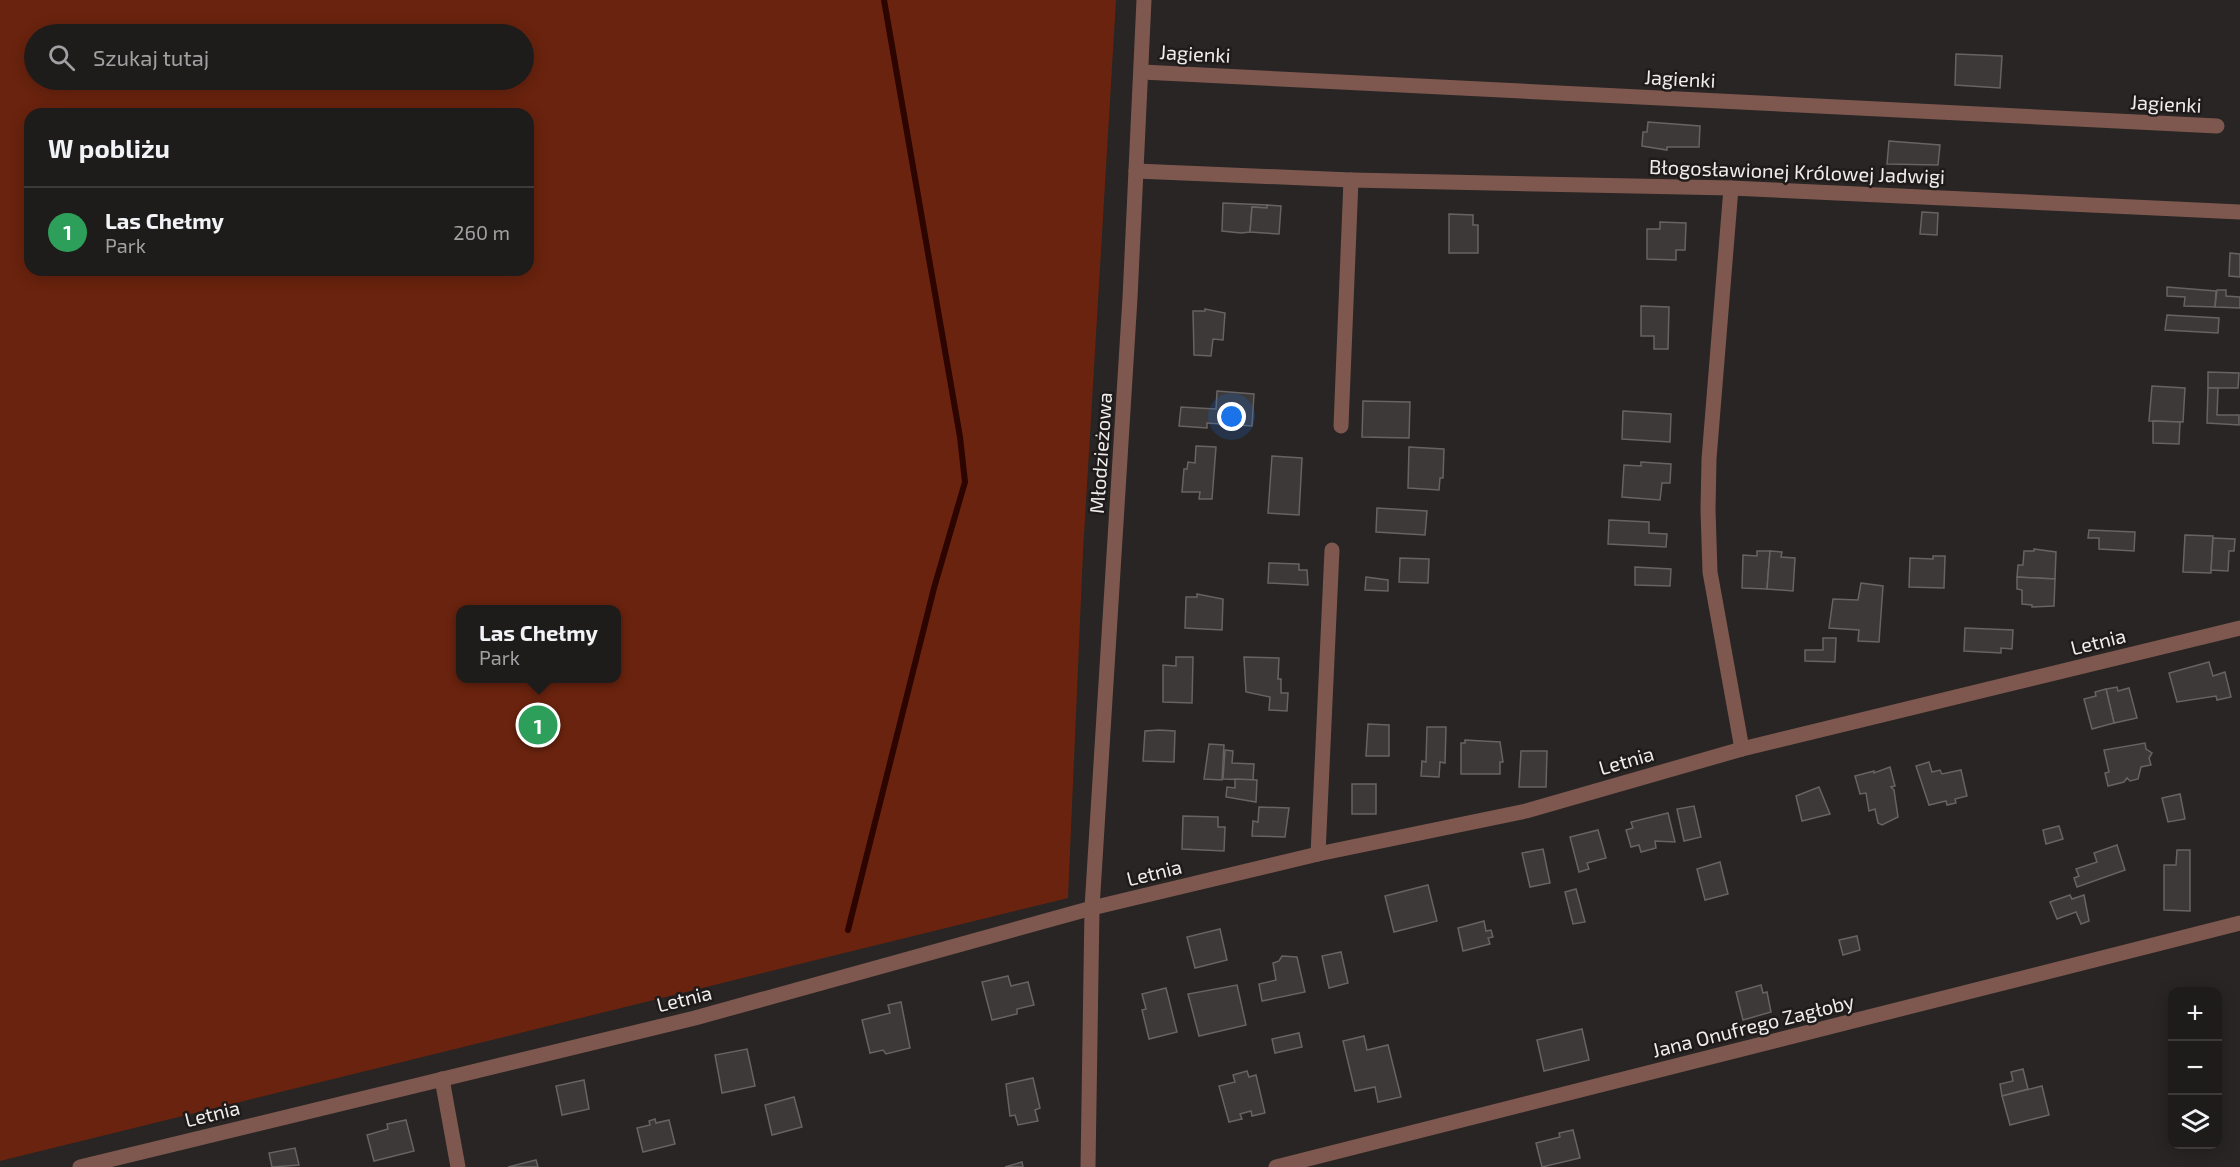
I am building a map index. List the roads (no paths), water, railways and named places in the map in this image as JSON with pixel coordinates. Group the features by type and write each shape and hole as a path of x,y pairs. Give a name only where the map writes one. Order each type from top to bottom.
{"street":[{"name":"Młodzieżowa","path":"1088,1167 1092,908 1142,72 1144,0"},
{"name":"Jagienki","path":"1142,72 2217,126"},
{"name":"Błogosławionej Królowej Jadwigi","path":"1136,171 1352,180 1731,188 2240,212"},
{"path":"1341,426 1352,180"},
{"path":"1731,188 1707,510 1710,572 1742,749"},
{"path":"1318,854 1332,550"},
{"name":"Letnia","path":"80,1167 704,1016 1092,908 1318,854 1526,811 1742,749 2240,628"},
{"name":"Jana Onufrego Zagłoby","path":"1276,1167 2240,923"},
{"path":"442,1079 458,1167"}],"waterway":[{"path":"848,930 934,588 965,482 960,437 884,0"}],"place":[{"name":"Las Chełmy","path":"538,725"}]}
